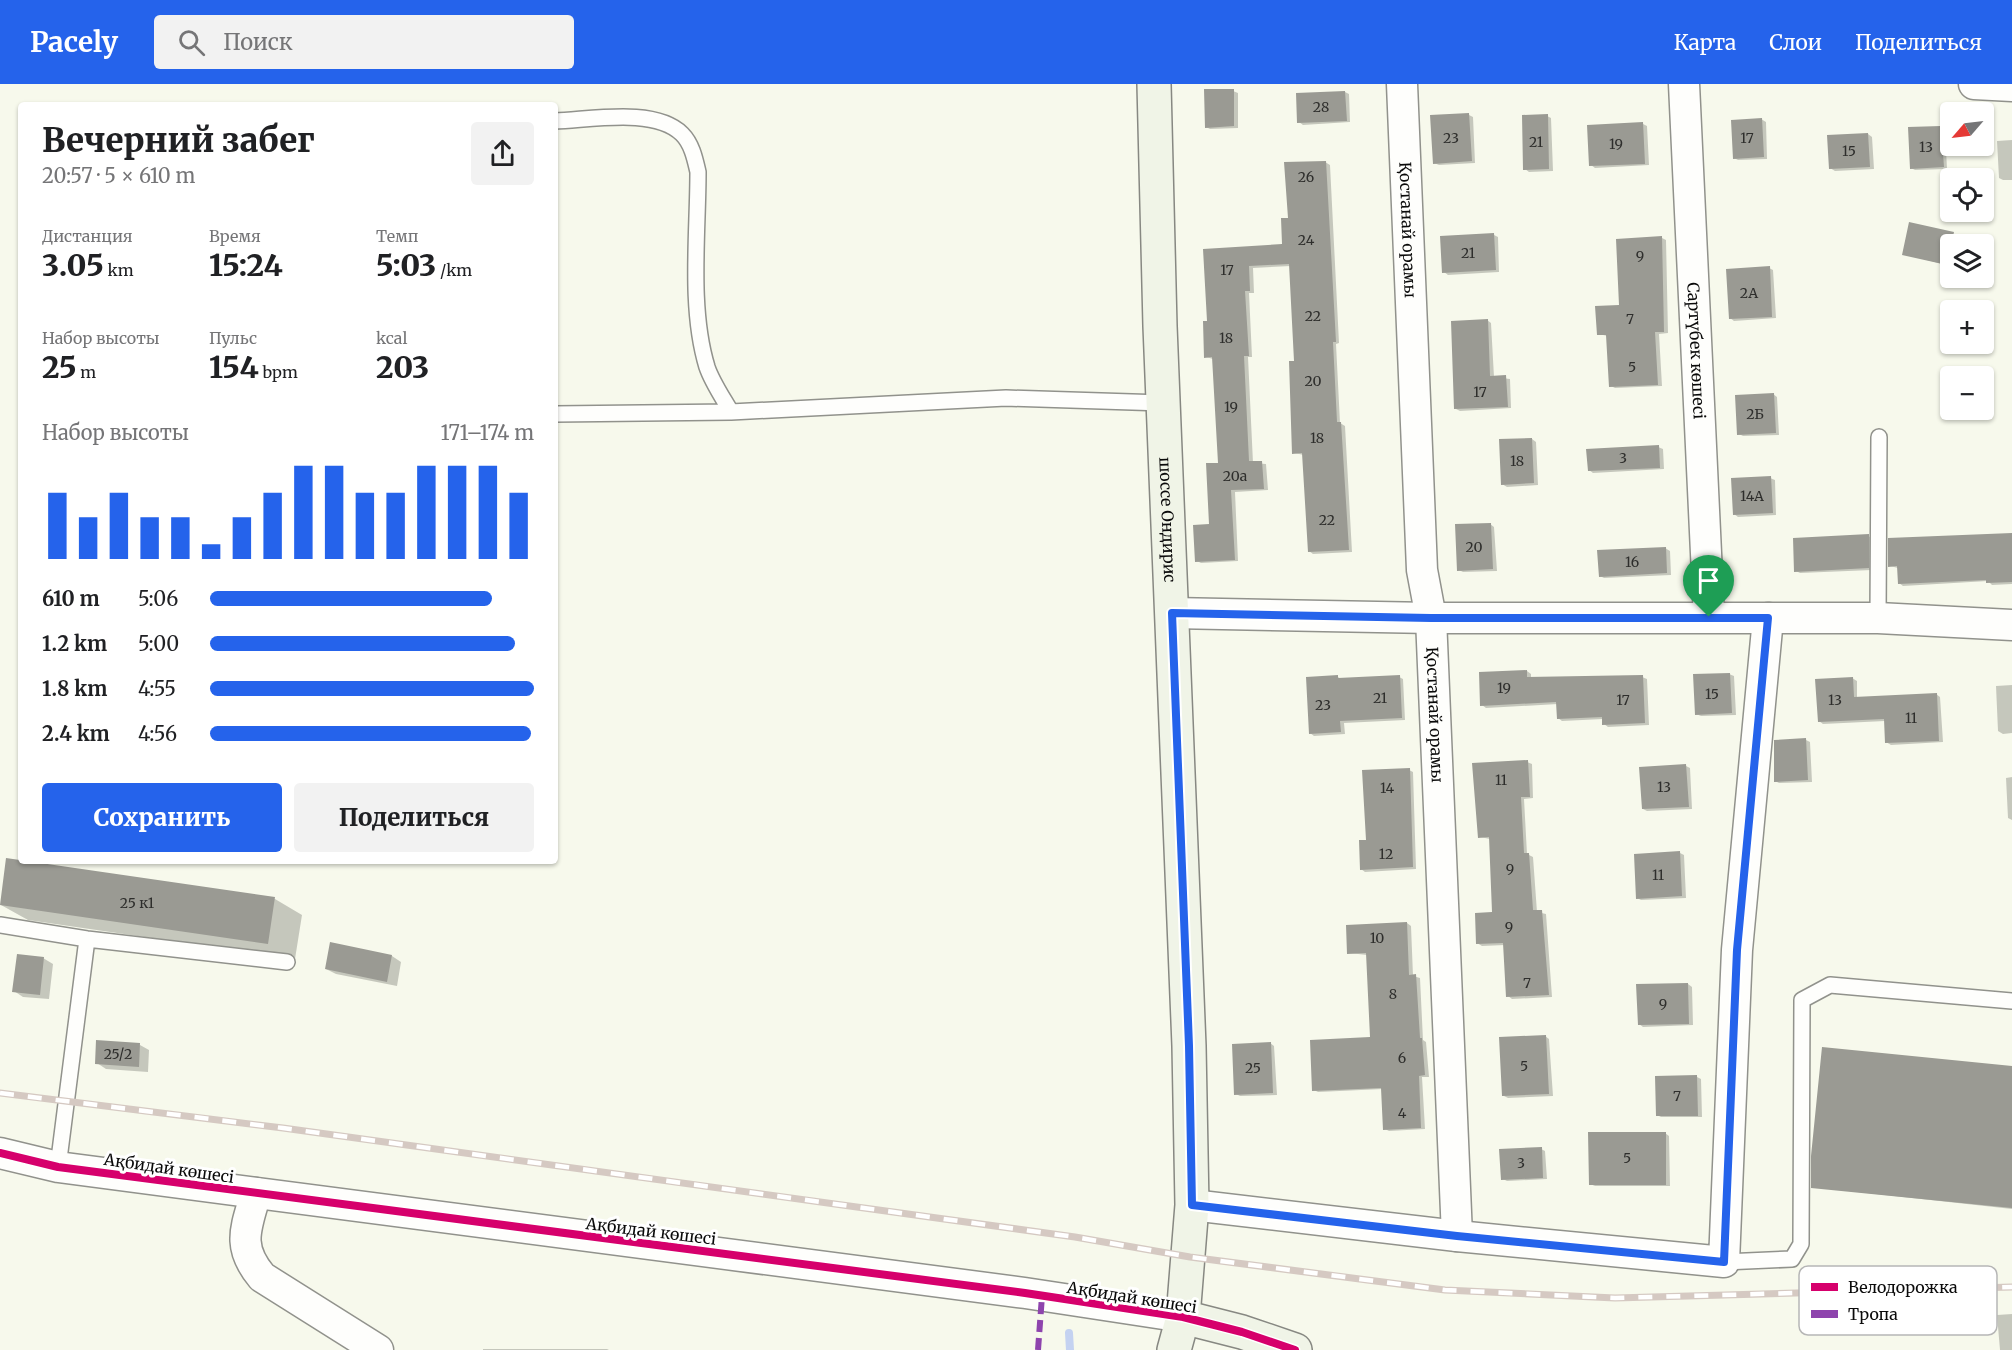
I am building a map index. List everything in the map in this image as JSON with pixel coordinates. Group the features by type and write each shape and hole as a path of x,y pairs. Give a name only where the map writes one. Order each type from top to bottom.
{"main road":[{"name":"шоссе Ондирис","path":"1154,84 1163,404 1189,1046 1192,1205 1183,1317 1174,1350"},
{"name":"Ақбидай көшесі","path":"1183,1317 1242,1332 1294,1350"}],"street":[{"name":"Қостанай орамы","path":"1402,84 1422,570 1431,618 1457,1236"},
{"name":"Сартүбек көшесі","path":"1684,84 1709,617"},
{"path":"1974,84 2012,86"},
{"path":"1172,613 1431,618 1878,618 2012,625"},
{"path":"1192,1205 1457,1236 1724,1262 1737,950 1768,618"},
{"name":"Ақбидай көшесі","path":"0,1153 58,1167 1013,1292 1183,1317"},
{"path":"256,1193 244,1236 248,1261 262,1277 378,1350"}],"lane":[{"path":"558,122 638,117 662,121 682,134 693,152 698,172 697,308 701,340 708,369 731,412"},
{"path":"558,414 731,412 1006,398 1163,404"},
{"path":"1878,618 1879,437"},
{"path":"0,925 87,939 287,962"},
{"path":"58,1167 87,939"},
{"path":"1724,1262 1792,1259 1801,1244 1802,1000 1830,985 2012,1001"}],"building":[{"path":"1204,89 1234,89 1234,126 1205,128"},
{"path":"1345,91 1347,121 1297,123 1296,93"},
{"path":"1469,113 1472,161 1433,164 1430,115"},
{"path":"1548,114 1549,169 1523,170 1522,115"},
{"path":"1762,118 1764,157 1733,159 1731,120"},
{"path":"1643,122 1645,164 1589,166 1587,125"},
{"path":"1940,126 1940,156 1943,156 1944,167 1910,169 1908,127"},
{"path":"1868,133 1870,167 1829,169 1827,135"},
{"path":"1326,161 1336,342 1333,342 1337,422 1341,422 1349,550 1308,552 1302,453 1292,454 1289,361 1294,361 1289,264 1249,266 1250,291 1245,291 1249,356 1244,356 1249,461 1262,461 1264,489 1231,490 1235,560 1195,562 1193,525 1209,524 1206,463 1218,463 1212,357 1204,358 1203,321 1207,321 1203,249 1282,244 1281,218 1288,218 1284,162"},
{"path":"1909,222 1954,232 1954,234 1940,234 1940,263 1902,255"},
{"path":"1494,233 1496,270 1442,273 1440,236"},
{"path":"1662,236 1664,332 1655,332 1658,385 1609,387 1606,335 1597,335 1595,306 1619,305 1616,239"},
{"path":"1770,266 1772,317 1729,319 1726,269"},
{"path":"1488,319 1490,376 1506,375 1508,407 1454,409 1451,321"},
{"path":"1774,393 1776,433 1737,435 1735,395"},
{"path":"1532,438 1534,483 1501,485 1499,439"},
{"path":"1659,445 1660,468 1588,471 1586,449"},
{"path":"1771,476 1773,513 1733,515 1731,478"},
{"path":"1491,523 1493,569 1457,571 1455,524"},
{"path":"2012,533 2012,582 1986,583 1986,580 1898,584 1897,566 1888,567 1888,538"},
{"path":"1869,534 1869,568 1794,572 1793,538"},
{"path":"1666,547 1667,573 1599,577 1597,550"},
{"path":"1527,670 1527,677 1643,675 1645,723 1602,725 1602,717 1557,719 1556,702 1480,706 1479,672"},
{"path":"1730,673 1732,713 1695,715 1693,674"},
{"path":"1338,675 1338,678 1400,675 1402,718 1340,721 1341,732 1309,734 1306,677"},
{"path":"1853,677 1854,697 1937,693 1939,741 1885,743 1884,719 1818,722 1815,679"},
{"path":"1806,738 1808,780 1774,782 1774,740"},
{"path":"1528,760 1530,797 1521,797 1524,853 1529,853 1533,910 1542,910 1549,995 1506,997 1503,943 1476,944 1475,913 1492,912 1489,837 1478,838 1472,763"},
{"path":"1686,764 1689,807 1642,809 1639,767"},
{"path":"1410,768 1413,867 1360,870 1359,840 1366,840 1362,770"},
{"path":"1680,851 1682,896 1636,899 1634,854"},
{"path":"6,858 18,860 18,864 47,864 275,897 268,944 0,905"},
{"path":"1407,922 1409,975 1416,974 1425,1075 1419,1076 1421,1128 1383,1130 1381,1088 1312,1091 1310,1040 1370,1037 1366,953 1347,954 1346,925"},
{"path":"330,942 392,955 387,982 325,969"},
{"path":"17,954 44,957 40,995 12,992"},
{"path":"1688,983 1689,1024 1638,1025 1636,984"},
{"path":"1546,1035 1549,1094 1502,1096 1499,1037"},
{"path":"96,1040 140,1043 139,1067 95,1064"},
{"path":"1271,1042 1273,1093 1234,1095 1232,1044"},
{"path":"1822,1047 2012,1066 2012,1208 1811,1188 1811,1156"},
{"path":"1697,1075 1698,1116 1656,1116 1655,1076"},
{"path":"1588,1132 1666,1132 1666,1185 1589,1185"},
{"path":"1542,1147 1543,1178 1501,1180 1499,1149"}],"waterway":[{"path":"1069,1333 1070,1350"}],"railway":[{"path":"0,1093 283,1128 1075,1237 1190,1257 1445,1290 1615,1298 1799,1293"},
{"path":"1997,1287 2012,1287"}],"marked path":[{"path":"1038,1350 1042,1296"}],"cycle path":[{"path":"1192,1205 1457,1236 1724,1262 1737,950 1768,618"},
{"path":"0,1153 58,1167 1025,1293 1183,1317 1242,1332 1295,1350"}],"route":[{"path":"1172,613 1431,618 1709,617 1768,618 1737,950 1724,1262 1457,1236 1192,1205 1189,1046 1172,613"}]}
